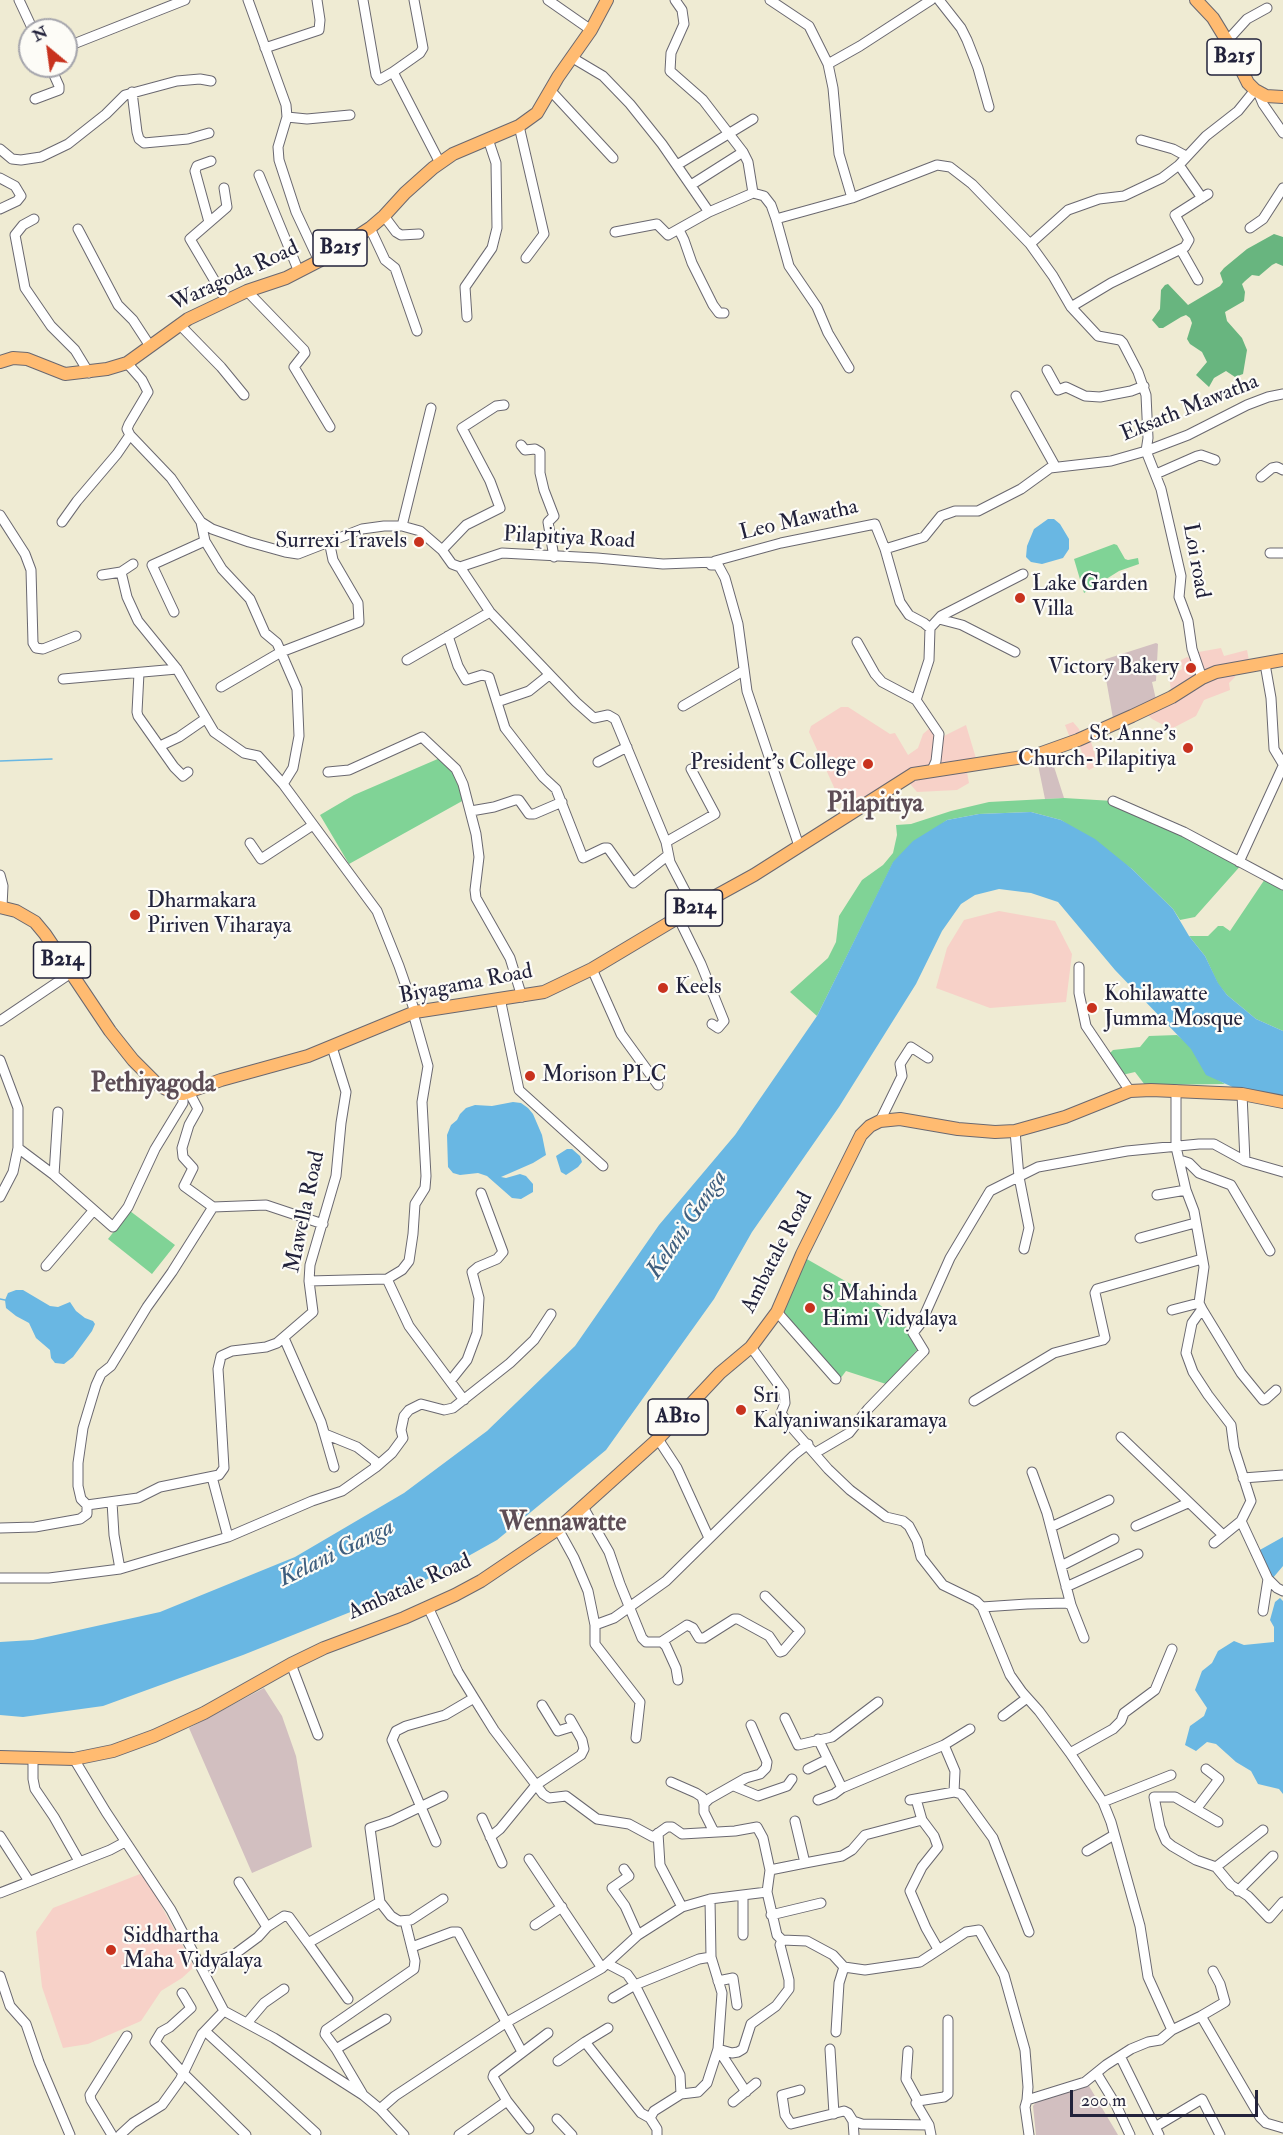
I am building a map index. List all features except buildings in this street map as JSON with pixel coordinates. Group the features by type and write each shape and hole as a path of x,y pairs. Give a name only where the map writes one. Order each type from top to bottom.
{"main road":[{"name":"Waragoda Road","path":"0,362 13,358 27,359 65,374 89,373 127,363 180,324 226,300 299,272 319,261 370,228 405,193 453,154 519,126 537,113 571,57 591,30 607,0"},
{"name":"B215","path":"1196,0 1213,18 1227,41 1241,73 1257,91 1274,98 1283,97"},
{"name":"Biyagama Road","path":"186,1093 221,1080 284,1065 414,1012 544,992 592,969 678,917 754,875 901,780 918,772 997,762 1049,751 1082,739 1157,704 1202,678 1233,668 1283,660"},
{"name":"B214","path":"1,907 26,916 35,922 122,1047 145,1074 158,1085 176,1094 186,1093"},
{"path":"880,1121 900,1119 958,1129 1015,1131 1065,1118 1130,1091 1176,1090 1242,1094 1283,1102"},
{"name":"Ambatale Road","path":"0,1757 74,1759 113,1751 171,1729 324,1648 428,1607 481,1581 558,1529 658,1438 720,1373 751,1347 777,1312 802,1254 861,1135 870,1126 880,1121"}],"street":[{"path":"19,0 27,18"},
{"path":"78,42 185,0"},
{"path":"248,0 286,105 287,117 278,147 279,160 296,212 319,261"},
{"path":"265,48 319,30 317,0"},
{"path":"363,0 376,75 379,80 420,53 423,48 414,0"},
{"path":"548,0 591,30"},
{"path":"675,0 682,10 684,24 671,53 670,71 703,100 743,152 748,162 753,193"},
{"path":"770,0 809,26 828,64 833,88 839,154 852,198"},
{"path":"828,64 931,0"},
{"path":"939,0 961,28 967,40 978,68 988,107"},
{"path":"1227,41 1247,19 1267,8"},
{"path":"571,57 603,76 630,104 691,184 709,212"},
{"path":"393,72 440,163"},
{"path":"35,99 59,90 55,78"},
{"path":"0,149 12,159 21,160 51,154 68,144 106,114 119,100 132,92 177,81 200,79 211,81"},
{"path":"550,90 613,158"},
{"path":"1030,244 1068,210 1098,199 1124,196 1162,178 1179,165 1206,136 1238,111 1257,91 1283,133"},
{"path":"132,92 137,132 139,139 144,143 188,139 209,133"},
{"path":"287,117 307,119 350,115"},
{"path":"677,165 753,119"},
{"path":"519,126 544,234 526,258"},
{"path":"467,317 465,287 492,248 497,228 496,163 488,139"},
{"path":"1142,140 1173,149 1186,156"},
{"path":"691,184 743,152"},
{"path":"208,222 195,171 197,166 211,161"},
{"path":"776,219 852,198 937,165 950,167 972,184 1030,244 1053,276 1071,307 1098,336 1120,340 1123,343 1144,386 1148,438 1146,451"},
{"path":"1071,307 1111,284 1181,250 1189,240 1175,215 1205,196 1179,165"},
{"path":"260,176 299,272"},
{"path":"0,178 15,186 21,196 17,201 0,209"},
{"path":"224,188 227,207 191,236 190,240 226,300"},
{"path":"1250,228 1263,219 1283,188"},
{"path":"615,232 657,224 668,235 679,231 709,212 753,193 764,196 771,205 776,219 789,266 817,307 828,333 849,368"},
{"path":"384,216 401,235 419,234"},
{"path":"34,219 23,225 15,235 25,288 51,326 75,350 89,373"},
{"path":"370,228 385,260 395,268 417,331"},
{"path":"78,230 118,305 133,320 150,346"},
{"path":"679,231 713,305 719,313 724,313"},
{"path":"1181,250 1198,280"},
{"path":"247,291 304,350 305,353 294,368 330,427"},
{"path":"180,324 244,395"},
{"path":"127,363 142,380 148,392 129,424 127,429 130,435 171,478 201,522 205,541 222,569 250,599 265,633 277,643 297,689 299,736 293,768 283,784"},
{"path":"1047,370 1058,390 1066,387 1085,396 1100,397 1144,386"},
{"name":"Eksath Mawatha","path":"885,549 924,537 941,516 955,511 978,511 1021,489 1055,466 1111,461 1146,451 1188,435 1247,405 1283,394"},
{"path":"1016,396 1055,466"},
{"path":"442,550 466,525 500,507 499,500 477,454 462,428 496,406 504,405"},
{"path":"402,526 431,408"},
{"path":"62,522 130,435"},
{"path":"521,445 525,450 535,449 540,452 542,484 554,516 548,522 554,557"},
{"name":"Loi road","path":"1146,451 1156,474 1181,576 1179,597 1188,621 1192,649 1202,678"},
{"path":"1156,474 1191,457 1201,455 1215,460"},
{"path":"1261,477 1272,468 1277,467 1283,470"},
{"path":"0,515 26,554 31,570 33,643 36,648 43,649 76,636"},
{"path":"201,522 212,529 249,542 292,553 306,552 362,529 402,526 420,531 442,550 452,564 460,567 489,612 549,675 594,718 608,715 615,718 666,842 668,856 694,908"},
{"name":"Leo Mawatha","path":"711,565 715,561 781,543 875,524 885,549 900,602 909,615 930,628"},
{"path":"174,612 152,565 205,541"},
{"path":"220,687 280,652 359,622 358,603 333,560 329,541"},
{"name":"Pilapitiya Road","path":"460,567 502,553 663,564 714,562 711,565"},
{"path":"1270,553 1283,553"},
{"path":"102,575 121,572 133,564"},
{"path":"711,565 718,565 725,578 738,624 743,670 751,704 799,846"},
{"path":"121,572 127,597 138,621 177,669 206,719 220,738 244,753 258,756 283,784 377,911 414,1012 428,1066 422,1102 426,1176 425,1188 415,1204 409,1261 402,1270 387,1279 309,1281"},
{"path":"916,700 928,660 930,628 948,611 1023,574"},
{"path":"407,660 489,612"},
{"path":"939,619 962,625 1015,652"},
{"path":"448,636 462,675 466,680 487,675 505,728 543,777 556,789 583,858 608,848 633,883 668,856"},
{"path":"857,642 874,674 882,682 916,700 939,734 936,761 932,770"},
{"path":"1239,862 1283,765 1274,749 1265,664"},
{"path":"63,679 177,669"},
{"path":"683,706 743,670"},
{"path":"139,673 137,712 183,776 189,771"},
{"path":"497,702 529,690 549,675"},
{"path":"160,746 179,737 206,719"},
{"path":"328,772 348,770 422,737 456,769 464,784 479,856 476,898 510,958 522,997"},
{"path":"598,762 627,747"},
{"path":"666,842 715,814 691,769"},
{"path":"471,811 519,800 529,814 534,814 562,802"},
{"path":"1113,801 1184,832 1283,885"},
{"path":"250,843 261,859 313,825"},
{"path":"0,875 3,886 1,907"},
{"path":"678,917 701,964 724,1021 718,1028 712,1024"},
{"path":"1079,967 1079,993 1086,1026 1130,1091"},
{"path":"592,969 621,1034 658,1085"},
{"path":"0,1021 71,973"},
{"path":"500,998 519,1090 603,1166"},
{"name":"Mawella Road","path":"212,1477 219,1475 224,1468 218,1369 221,1356 232,1351 266,1347 284,1338 313,1312 309,1281 314,1250 336,1176 340,1123 346,1092 332,1047"},
{"path":"880,1121 902,1076 900,1064 911,1047 928,1058"},
{"path":"0,1060 18,1108 18,1148 13,1172 0,1197"},
{"path":"1176,1090 1176,1147 1186,1191 1194,1211 1204,1267 1201,1306 1192,1323 1186,1353 1193,1372 1231,1425 1234,1448 1251,1501 1241,1521 1214,1543"},
{"path":"186,1093 198,1109 189,1125 182,1148 183,1157 193,1168 184,1186 213,1207 266,1205 322,1224"},
{"path":"18,1148 54,1175 113,1227 128,1207 155,1149 183,1103 186,1093"},
{"path":"1242,1094 1245,1161"},
{"path":"54,1175 58,1112"},
{"path":"1015,1131 1018,1177 1029,1228 1024,1249"},
{"path":"815,1453 849,1432 924,1351 913,1332 921,1323 950,1258 990,1191 1038,1167 1127,1151 1199,1144 1214,1144 1245,1161 1283,1172"},
{"path":"1180,1160 1189,1163 1199,1173 1232,1185 1270,1251"},
{"path":"1157,1195 1186,1191"},
{"path":"451,1380 467,1360 477,1332 478,1298 472,1272 497,1259 503,1252 481,1194"},
{"path":"213,1207 111,1366 101,1374 83,1428 78,1463 78,1486 81,1499 87,1504 138,1498 160,1487 212,1477 228,1537"},
{"path":"46,1266 93,1211"},
{"path":"1140,1238 1195,1223"},
{"path":"974,1401 1054,1353 1103,1340 1105,1338 1095,1293 1097,1289 1202,1259"},
{"path":"387,1279 409,1326 464,1400"},
{"path":"1172,1310 1201,1306"},
{"path":"1201,1306 1241,1373 1263,1400 1266,1400 1276,1390"},
{"path":"777,1312 836,1379"},
{"path":"0,1578 49,1578 120,1569 228,1537 312,1501 342,1491 392,1453 403,1438 401,1430 404,1416 409,1410 421,1404 444,1410 453,1408 510,1363 534,1340 551,1314"},
{"path":"284,1338 325,1434 333,1467"},
{"path":"751,1347 784,1392 785,1403 782,1413 787,1422 828,1469 850,1490 886,1517 903,1521 909,1526 917,1541 921,1557 943,1585 976,1601 982,1607 1010,1675 1040,1711 1103,1802 1140,1926 1148,1977 1172,2030"},
{"path":"325,1434 357,1447 375,1461 376,1467"},
{"path":"1121,1437 1223,1535"},
{"path":"658,1438 677,1468 709,1538"},
{"path":"594,1625 614,1618 666,1581 808,1444"},
{"path":"1032,1472 1051,1527 1071,1605 1084,1638"},
{"path":"1243,1478 1283,1475"},
{"path":"1051,1527 1109,1500"},
{"path":"112,1502 114,1535 120,1569"},
{"path":"1136,1526 1188,1503"},
{"path":"0,1528 34,1527 80,1519 87,1514 87,1504"},
{"path":"583,1507 609,1552 629,1607 642,1638 646,1642 661,1642 687,1625 693,1628 699,1638 704,1638 734,1619 738,1619 770,1636 780,1652 783,1651 800,1632 765,1596"},
{"path":"1241,1521 1268,1579 1277,1588 1283,1590"},
{"path":"558,1529 588,1591 595,1644 640,1702 636,1738"},
{"path":"1061,1566 1114,1539"},
{"path":"1066,1587 1138,1554"},
{"path":"1263,1611 1268,1579"},
{"path":"982,1607 1065,1603 1071,1605"},
{"path":"428,1607 458,1672 494,1730 536,1785 549,1798 566,1796 597,1819 629,1824 653,1837 667,1827 672,1827 682,1834 757,1827 763,1838 770,1870 767,1892 771,1915 777,1935 782,1940 807,1941 833,1955 844,1967 865,1970 920,1962 966,1932 979,1930 1004,1975 1024,2050 1028,2088 1028,2100 1025,2107 1029,2135"},
{"path":"661,1642 666,1646 676,1668 678,1680"},
{"path":"1070,1753 1113,1729 1121,1721 1124,1713 1155,1690 1172,1648"},
{"path":"291,1664 318,1736"},
{"path":"436,1842 392,1740 396,1731 445,1715 474,1698"},
{"path":"1003,1716 1028,1698"},
{"path":"785,1718 798,1745 832,1737 878,1702"},
{"path":"490,1837 500,1829 536,1785 582,1755 584,1749 582,1740 572,1722 562,1732 558,1731 542,1705"},
{"path":"704,1804 747,1778 760,1774 766,1768 767,1762 751,1725"},
{"path":"818,1800 944,1745 970,1729"},
{"path":"818,1739 842,1788"},
{"path":"944,1745 956,1771 954,1792"},
{"path":"33,1759 35,1789 79,1861"},
{"path":"74,1759 125,1842 171,1910 224,2011 363,2095 380,2109 404,2135"},
{"path":"808,1769 828,1760"},
{"path":"1197,1808 1219,1779 1206,1769"},
{"path":"1103,1802 1171,1775"},
{"path":"734,1786 758,1796 787,1786 792,1779"},
{"path":"1153,1781 1156,1812 1166,1841 1196,1860 1216,1867 1225,1879 1238,1891 1248,1896 1269,1918 1283,1902"},
{"path":"671,1782 702,1797 704,1812 714,1832"},
{"path":"938,1949 910,1891 922,1867 938,1847 934,1836 922,1821 913,1800 954,1792 961,1794 993,1838 1029,1932"},
{"path":"443,1796 391,1821 370,1828 380,1902 391,1916 399,1921 405,1921 421,1914 443,1899"},
{"path":"1154,1797 1175,1797 1218,1822"},
{"path":"482,1818 502,1863"},
{"path":"795,1821 805,1863"},
{"path":"770,1870 842,1856 852,1850 865,1835 922,1821"},
{"path":"1216,1867 1263,1830"},
{"path":"658,1833 660,1865 682,1907"},
{"path":"1087,1851 1114,1835"},
{"path":"0,1836 30,1881"},
{"path":"0,1893 125,1842"},
{"path":"1238,1891 1273,1856"},
{"path":"529,1859 605,1966 627,1974 635,1984 680,2075 681,2094"},
{"path":"624,1869 629,1876 612,1888 625,1906 638,1935"},
{"path":"239,1882 267,1927"},
{"path":"380,2109 395,2096 507,2022 605,1966 638,1935 682,1907 710,1899 767,1892"},
{"path":"743,1896 743,1935"},
{"path":"650,2118 654,2111 681,2094 698,2091 707,2083 718,2049 722,1993 711,1957 710,1899"},
{"path":"308,1943 380,1902"},
{"path":"771,1915 821,1903"},
{"path":"535,1925 562,1907"},
{"path":"202,1968 235,1954 258,1937 267,1927 284,1916 289,1917 348,1999"},
{"path":"363,2095 325,2034 326,2030 414,1969 416,1965 405,1921"},
{"path":"412,1947 452,1932 458,1932 522,2052"},
{"path":"718,2049 732,2053 743,2049 751,2024 776,2006 789,1989 789,1980 780,1946 782,1940"},
{"path":"613,1998 635,1984 699,1959 711,1957"},
{"path":"836,2032 838,1983 844,1967"},
{"path":"1028,2100 1085,2082 1120,2056 1148,2042 1160,2040 1172,2030 1225,2002 1220,1984 1213,1971"},
{"path":"0,1976 10,2006 26,2024 39,2062 70,2135"},
{"path":"718,1981 733,1978 738,2005"},
{"path":"247,2023 264,2003 284,1989"},
{"path":"182,1993 191,2008 161,2032 155,2042 246,2135"},
{"path":"120,2135 133,2123 162,2105 184,2074 205,2031 224,2011"},
{"path":"1201,2016 1260,2117 1266,2123 1283,2128"},
{"path":"336,2049 386,2019"},
{"path":"918,2101 944,2097 948,2094 948,2020"},
{"path":"558,2061 608,2028"},
{"path":"205,2031 316,2133"},
{"path":"529,2128 507,2101 493,2078 494,2074 548,2032"},
{"path":"112,2135 90,2095 127,2036"},
{"path":"585,2042 641,2113 650,2118 657,2129 657,2135"},
{"path":"718,2049 746,2092"},
{"path":"830,2049 834,2114"},
{"path":"908,2051 906,2079 929,2125 931,2135"},
{"path":"1120,2056 1157,2131 1202,2099 1220,2135"},
{"path":"1097,2074 1116,2105 1130,2135"},
{"path":"733,2102 756,2083"},
{"path":"800,2090 782,2095 785,2115 790,2124 844,2112 848,2113 853,2121 854,2135"},
{"path":"459,2135 507,2101"},
{"path":"557,2119 572,2135"},
{"path":"853,2121 862,2124 929,2125"}],"shaded area":[{"path":"1158,644 1156,681 1152,682 1157,704 1114,724 1103,662 1106,659"},
{"path":"1221,648 1224,656 1247,650 1250,666 1236,668 1235,677 1229,683 1230,690 1204,700 1196,716 1171,729 1152,719 1146,713 1172,697 1169,676 1182,669 1181,660 1187,657 1195,660 1193,653"},
{"name":"President's College","path":"841,707 848,707 890,734 895,733 908,755 918,748 923,734 931,727 944,736 966,725 978,765 966,767 969,783 957,790 917,792 905,778 847,816 809,732 811,726"},
{"path":"1073,722 1082,738 1089,735 1098,765 1089,770 1078,741 1072,743 1065,725"},
{"path":"1049,751 1064,798 1045,799 1036,755"},
{"path":"999,911 1055,921 1072,954 1066,1002 990,1008 936,988 947,948 964,920"},
{"path":"264,1688 282,1716 296,1756 312,1847 252,1873 189,1728"},
{"name":"Siddhartha Maha Vidyalaya","path":"140,1874 148,1881 194,1967 182,1978 161,1991 141,2021 88,2044 63,2048 42,1987 36,1932 53,1908"},
{"path":"1089,2086 1118,2135 1036,2135 1033,2106 1037,2101"}],"green space":[{"path":"1274,234 1283,237 1283,266 1276,263 1259,276 1252,275 1242,284 1245,292 1244,301 1225,312 1227,321 1242,338 1247,350 1243,374 1235,377 1226,371 1214,378 1209,387 1196,375 1207,362 1202,352 1190,344 1187,339 1192,323 1190,318 1186,315 1163,328 1159,328 1152,320 1160,309 1161,290 1168,284 1188,305 1220,286 1223,282 1220,273 1224,268 1247,249"},
{"path":"1114,544 1117,545 1125,559 1138,558 1139,564 1119,571 1084,593 1074,559"},
{"path":"440,758 454,772 464,800 349,864 320,815 354,795"},
{"path":"1064,798 1113,801 1243,863 1195,917 1180,920 1173,909 1132,869 1061,820 1031,812 979,814 947,820 893,863 817,1016 790,992 828,958 836,942 839,916 862,880 883,865 893,853 897,835 896,825 911,824 989,802"},
{"path":"1267,876 1283,885 1283,1031 1256,1019 1227,995 1218,984 1205,956 1189,936 1208,936 1218,926 1223,926 1230,931"},
{"path":"1177,1035 1192,1047 1207,1073 1225,1084 1145,1085 1135,1072 1122,1075 1108,1055 1113,1050 1140,1047 1149,1036"},
{"path":"130,1211 175,1245 152,1274 108,1239"},
{"path":"805,1258 861,1290 905,1325 919,1348 886,1384 846,1371 840,1379 783,1311"}],"water":[{"path":"1048,519 1054,519 1060,524 1069,539 1069,549 1063,558 1042,564 1031,562 1026,557 1027,546 1034,529"},
{"name":"Kelani Ganga","path":"1031,812 1061,820 1095,839 1132,869 1173,909 1189,936 1205,956 1218,983 1227,995 1256,1019 1283,1031 1283,1096 1237,1089 1206,1075 1191,1049 1115,970 1058,902 1031,893 999,889 975,895 961,904 942,931 916,984 839,1107 752,1232 714,1299 606,1450 497,1540 413,1587 243,1655 103,1706 23,1717 0,1715 0,1642 33,1640 160,1612 295,1557 404,1493 487,1431 575,1346 659,1225 735,1135 817,1016 893,862 913,841 947,820 979,814"},
{"path":"513,1102 521,1103 533,1114 542,1135 546,1155 501,1177 520,1174 526,1176 533,1184 533,1192 521,1199 512,1198 487,1176 478,1173 460,1175 453,1173 448,1167 447,1135 451,1125 466,1108 475,1105 492,1106"},
{"path":"567,1149 572,1149 580,1156 582,1162 566,1175 561,1172 556,1156"},
{"path":"23,1290 50,1306 58,1307 70,1302 76,1311 95,1324 73,1357 64,1364 55,1363 51,1358 50,1350 36,1338 29,1323 6,1308 5,1300 8,1293"},
{"path":"1283,1537 1283,1566 1272,1579 1258,1551"},
{"path":"1280,1598 1283,1601 1283,1794 1279,1789 1258,1784 1251,1771 1236,1762 1216,1744 1207,1742 1196,1751 1185,1745 1190,1726 1204,1716 1207,1708 1195,1690 1202,1671 1212,1663 1218,1651 1234,1641 1244,1645 1274,1642 1274,1627 1270,1620 1275,1602"}],"waterway":[{"path":"0,761 52,759"},
{"path":"0,1299 5,1300"}],"place":[{"name":"Surrexi Travels","path":"419,542"},
{"name":"Lake Garden Villa","path":"1020,598"},
{"name":"Victory Bakery","path":"1191,668"},
{"name":"St. Anne’s Church-Pilapitiya","path":"1188,748"},
{"name":"President's College","path":"868,764"},
{"name":"Dharmakara Piriven Viharaya","path":"135,915"},
{"name":"Keels","path":"663,988"},
{"name":"Kohilawatte Jumma Mosque","path":"1092,1008"},
{"name":"Morison PLC","path":"530,1076"},
{"name":"S Mahinda Himi Vidyalaya","path":"810,1308"},
{"name":"Sri Kalyaniwansikaramaya","path":"741,1410"},
{"name":"Siddhartha Maha Vidyalaya","path":"111,1950"}],"district":[{"name":"Pilapitiya","path":"875,805"},
{"name":"Pethiyagoda","path":"153,1085"},
{"name":"Wennawatte","path":"563,1524"}]}
